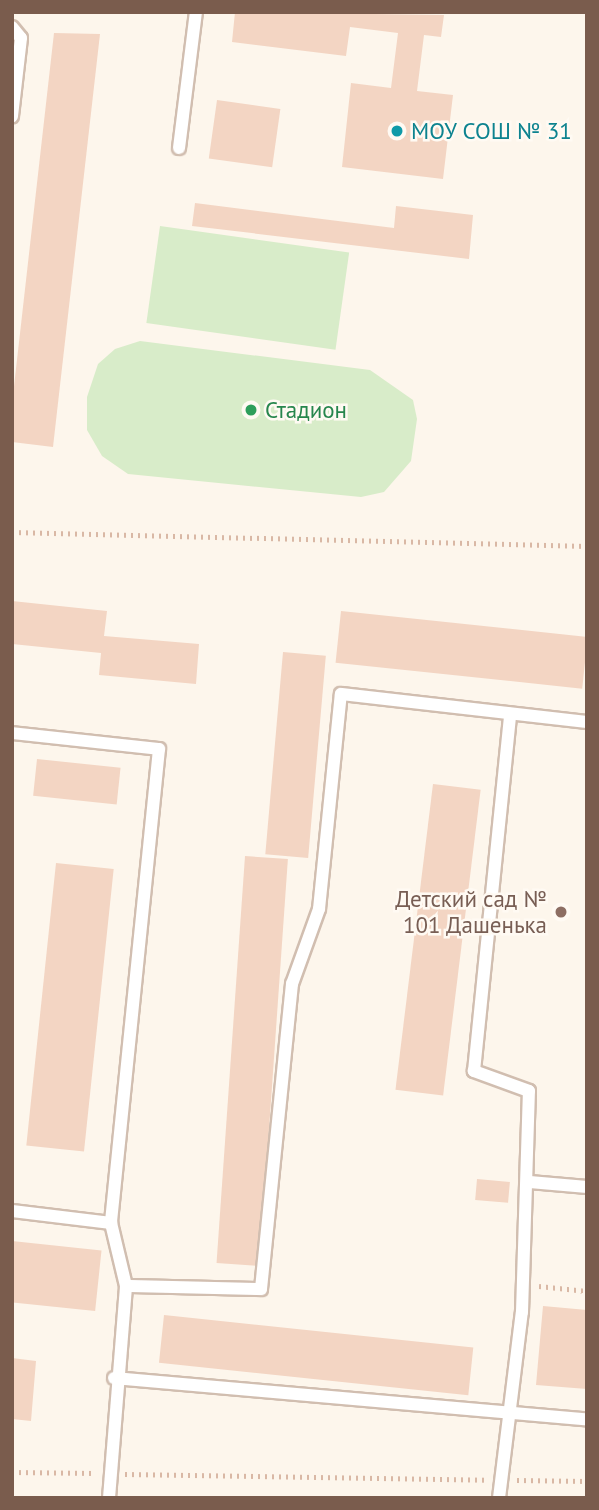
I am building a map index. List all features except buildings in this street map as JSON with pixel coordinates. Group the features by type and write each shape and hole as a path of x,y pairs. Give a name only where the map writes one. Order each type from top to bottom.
{"lane":[{"path":"179,148 196,12"},
{"path":"12,27 21,38 14,79 12,116"},
{"path":"126,1286 261,1289 292,984 319,909 341,694 587,722"},
{"path":"499,1498 523,1285 530,1182 530,1091 474,1071 510,714"},
{"path":"12,733 159,749 111,1223 126,1286 114,1378 109,1498"},
{"path":"530,1182 587,1187"},
{"path":"12,1211 111,1223"},
{"path":"114,1378 587,1419"}],"path":[{"path":"12,532 587,546"},
{"path":"523,1285 587,1291"},
{"path":"12,1472 587,1481"}],"green space":[{"path":"160,226 349,253 336,350 146,323"},
{"name":"Стадион","path":"140,341 370,370 413,400 417,419 411,461 384,492 361,497 128,474 102,456 87,430 87,397 98,364 115,349"}],"place":[{"name":"МОУ СОШ № 31","path":"397,131"},
{"name":"Стадион","path":"251,410"},
{"name":"Детский сад № 101 Дашенька","path":"561,912"}]}
